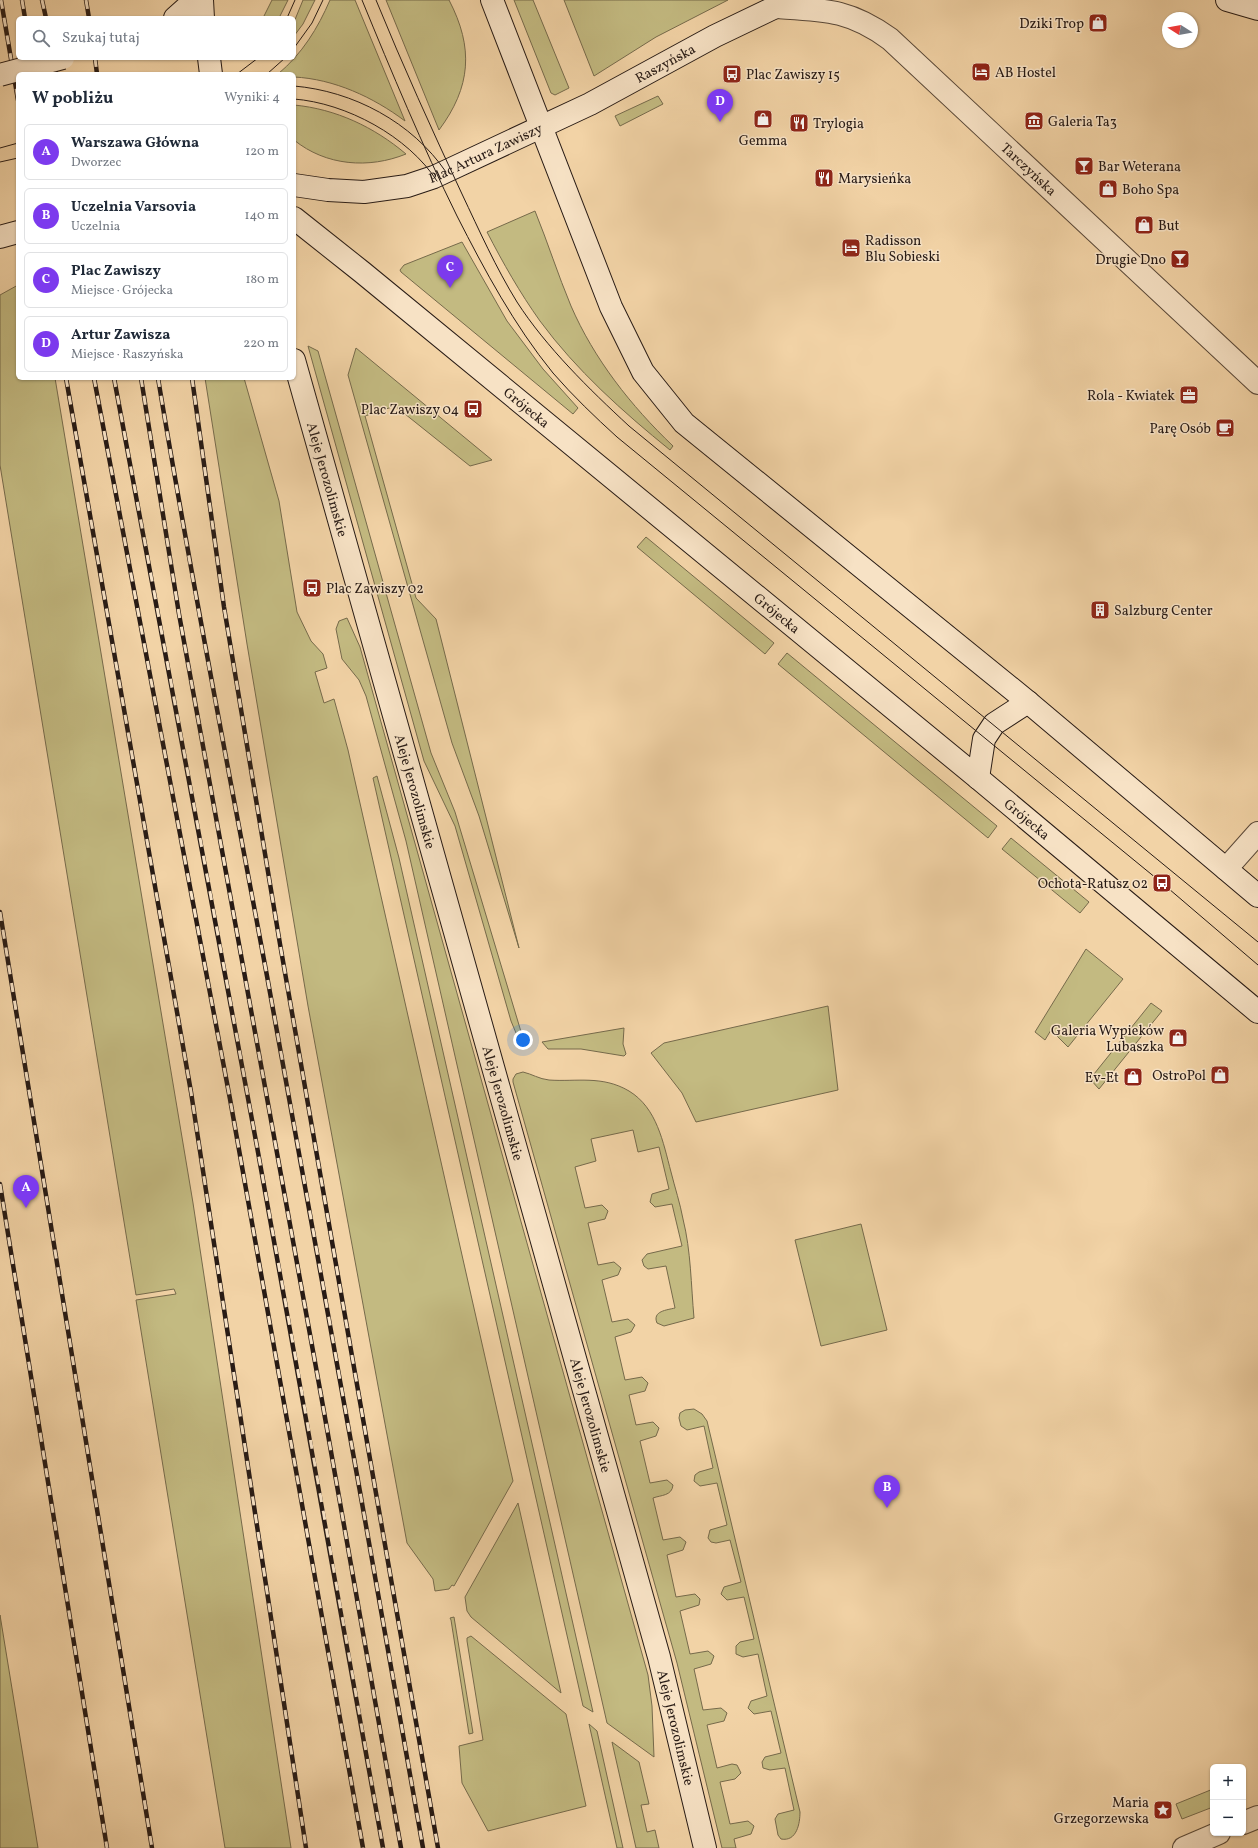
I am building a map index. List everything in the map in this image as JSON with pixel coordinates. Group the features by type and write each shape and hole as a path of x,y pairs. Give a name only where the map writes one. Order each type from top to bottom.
{"main road":[{"path":"177,16 195,0"},
{"path":"202,0 203,16"},
{"name":"Plac Artura Zawiszy","path":"296,185 328,190 364,192 407,186 434,177 542,128 492,0"},
{"path":"1228,0 1258,9"},
{"name":"Raszyńska","path":"542,128 590,104 715,36 782,3"},
{"name":"Tarczyńska","path":"782,3 847,15 878,30 890,39 1258,383"},
{"path":"0,75 56,60"},
{"path":"209,60 212,72"},
{"path":"542,128 611,306 644,372 664,400 684,423 1028,702 1258,896"},
{"name":"Grójecka","path":"296,220 362,272 978,778 1258,1012"},
{"name":"Aleje Jerozolimskie","path":"296,367 655,1642 705,1848"},
{"path":"978,778 984,739 994,724 1028,702"},
{"path":"1226,869 1258,833"},
{"path":"1246,1822 1258,1817"},
{"path":"1184,1848 1212,1836"}],"shaded area":[{"path":"272,0 288,0 280,16 264,16"},
{"path":"303,0 315,0 303,24 296,33 296,17"},
{"path":"330,0 355,0 405,121 380,104 338,85 309,78 296,77 296,72 280,72 293,60 296,60 296,57 320,21"},
{"path":"386,0 449,0 457,18 465,51 463,83 450,114 439,130"},
{"path":"514,0 533,0 569,88 555,95 551,93"},
{"path":"564,0 728,0 656,37 594,76"},
{"path":"658,96 663,104 620,126 615,116"},
{"path":"296,105 325,111 354,121 394,144 406,154 392,159 363,163 334,160 306,149 296,142"},
{"path":"535,211 580,326 602,363 628,398 673,446 670,450 601,390 554,339 526,300 487,232"},
{"path":"462,242 507,321 543,369 578,408 573,414 400,270 404,265"},
{"path":"16,286 16,380 55,380 193,1203 291,1848 225,1848 136,1300 176,1294 174,1289 136,1295 0,465 0,295"},
{"path":"308,346 318,351 431,753 455,812 525,1045 516,1033 511,1021 455,826 424,761"},
{"path":"356,348 492,460 470,466 395,406 365,416 416,598 436,619 519,948 479,816 452,743 348,375"},
{"path":"205,380 245,380 279,501 297,612 311,641 323,654 327,668 315,672 324,703 334,699 348,750 513,1481 454,1586 452,1585 449,1589 435,1591 433,1579 407,1543 308,1006 247,644"},
{"path":"646,537 774,643 765,654 637,547"},
{"path":"347,618 360,647 648,1675 652,1706 654,1757 607,1723 406,841 366,696 359,680 342,659 336,629 339,621"},
{"path":"787,653 997,826 988,838 778,664"},
{"path":"377,776 399,858 593,1712 583,1706 373,778"},
{"path":"1011,838 1089,902 1080,913 1002,849"},
{"path":"1086,949 1123,979 1068,1047 1051,1030 1045,1040 1035,1032"},
{"path":"1151,1003 1162,1011 1099,1089 1090,1079"},
{"path":"828,1006 838,1090 696,1122 682,1093 651,1053 664,1043"},
{"path":"624,1028 623,1044 626,1054 624,1056 581,1049 548,1049 542,1042"},
{"path":"523,1072 542,1079 589,1080 619,1086 639,1098 652,1116 662,1138 686,1231 694,1318 664,1326 657,1323 656,1319 658,1314 664,1310 675,1308 666,1266 648,1269 644,1266 642,1260 647,1254 682,1246 672,1204 655,1207 650,1202 652,1194 669,1189 659,1147 638,1152 633,1130 591,1139 596,1161 575,1167 585,1208 602,1205 608,1211 605,1219 588,1223 598,1265 614,1262 621,1268 618,1275 602,1280 612,1322 628,1319 635,1325 631,1332 615,1337 625,1380 642,1377 648,1383 645,1391 629,1395 636,1425 653,1422 659,1428 656,1436 640,1441 650,1483 667,1480 673,1485 671,1491 668,1493 653,1498 663,1540 680,1537 686,1542 683,1550 667,1555 676,1597 695,1594 700,1599 699,1605 680,1611 690,1654 708,1651 714,1656 711,1664 694,1669 703,1710 721,1708 727,1713 724,1721 707,1725 717,1768 732,1764 737,1765 741,1773 735,1779 720,1782 730,1824 748,1821 754,1826 751,1834 734,1839 736,1848 722,1848 677,1663 513,1082 516,1074"},
{"path":"861,1224 887,1330 821,1346 795,1240"},
{"path":"694,1409 702,1414 707,1421 800,1812 798,1826 791,1838 781,1839 778,1835 775,1819 778,1814 794,1810 785,1768 770,1770 763,1768 762,1762 765,1757 781,1753 771,1711 754,1714 748,1708 751,1701 767,1696 758,1654 743,1657 736,1654 736,1646 740,1642 754,1639 744,1597 727,1600 721,1594 724,1587 741,1582 730,1540 716,1543 711,1542 708,1538 710,1530 727,1525 717,1483 700,1486 694,1481 695,1475 699,1472 713,1468 704,1426 687,1430 681,1426 679,1418 680,1413 685,1410"},
{"path":"518,1503 561,1693 471,1617 467,1611 465,1597"},
{"path":"0,1615 38,1848 0,1848"},
{"path":"454,1617 473,1733 469,1734 450,1618"},
{"path":"471,1636 566,1714 586,1806 488,1831 462,1783 459,1746 483,1740 467,1641 467,1638"},
{"path":"589,1724 597,1731 623,1848 617,1848"},
{"path":"612,1742 639,1762 649,1804 641,1805 647,1832 655,1830 659,1848 636,1848"},
{"path":"1210,1790 1210,1808 1182,1819 1176,1804"}],"tram line":[{"path":"288,16 295,0"},
{"path":"296,45 312,23 323,0"},
{"path":"362,0 432,163 478,257 525,336 568,390 617,437 1162,883 1258,965"},
{"path":"376,0 429,122 475,221 509,289 528,319 569,367 629,426 1258,942"},
{"path":"240,72 255,60"},
{"path":"269,72 283,60"},
{"path":"296,86 316,89 338,95 359,102 379,112 399,124 416,138 432,154 446,172"},
{"path":"296,99 334,107 354,115 393,136 425,165 437,181"},
{"path":"0,148 16,144"},
{"path":"0,162 16,158"}],"railway":[{"path":"1,0 16,88"},
{"path":"22,0 25,16"},
{"path":"42,0 46,16"},
{"path":"86,0 89,16"},
{"path":"33,60 36,72"},
{"path":"53,60 56,72"},
{"path":"95,60 97,72"},
{"path":"66,380 191,1092 306,1848"},
{"path":"94,380 230,1099 363,1848"},
{"path":"114,380 251,1113 383,1848"},
{"path":"141,380 179,614 321,1395 401,1848"},
{"path":"158,380 197,603 307,1194 423,1848"},
{"path":"192,380 224,607 280,944 438,1848"},
{"path":"0,912 152,1848"},
{"path":"0,1184 107,1848"}],"place":[{"name":"Dziki Trop","path":"1098,23"},
{"name":"AB Hostel","path":"981,72"},
{"name":"Plac Zawiszy 15","path":"732,74"},
{"name":"Gemma","path":"763,119"},
{"name":"Galeria Ta3","path":"1034,121"},
{"name":"Artur Zawisza","path":"720,122"},
{"name":"Trylogia","path":"799,123"},
{"name":"Bar Weterana","path":"1084,166"},
{"name":"Marysieńka","path":"824,178"},
{"name":"Boho Spa","path":"1108,189"},
{"name":"But","path":"1144,225"},
{"name":"Radisson Blu Sobieski","path":"851,248"},
{"name":"Drugie Dno","path":"1180,259"},
{"name":"Plac Zawiszy","path":"450,288"},
{"name":"Rola - Kwiatek","path":"1189,395"},
{"name":"Plac Zawiszy 04","path":"473,409"},
{"name":"Parę Osób","path":"1225,428"},
{"name":"Plac Zawiszy 02","path":"312,588"},
{"name":"Salzburg Center","path":"1100,610"},
{"name":"Ochota-Ratusz 02","path":"1162,883"},
{"name":"Galeria Wypieków Lubaszka","path":"1178,1038"},
{"name":"OstroPol","path":"1220,1075"},
{"name":"Ev-Et","path":"1133,1077"},
{"name":"Warszawa Główna","path":"26,1208"},
{"name":"Uczelnia Varsovia","path":"887,1508"},
{"name":"Maria Grzegorzewska","path":"1163,1810"}]}
